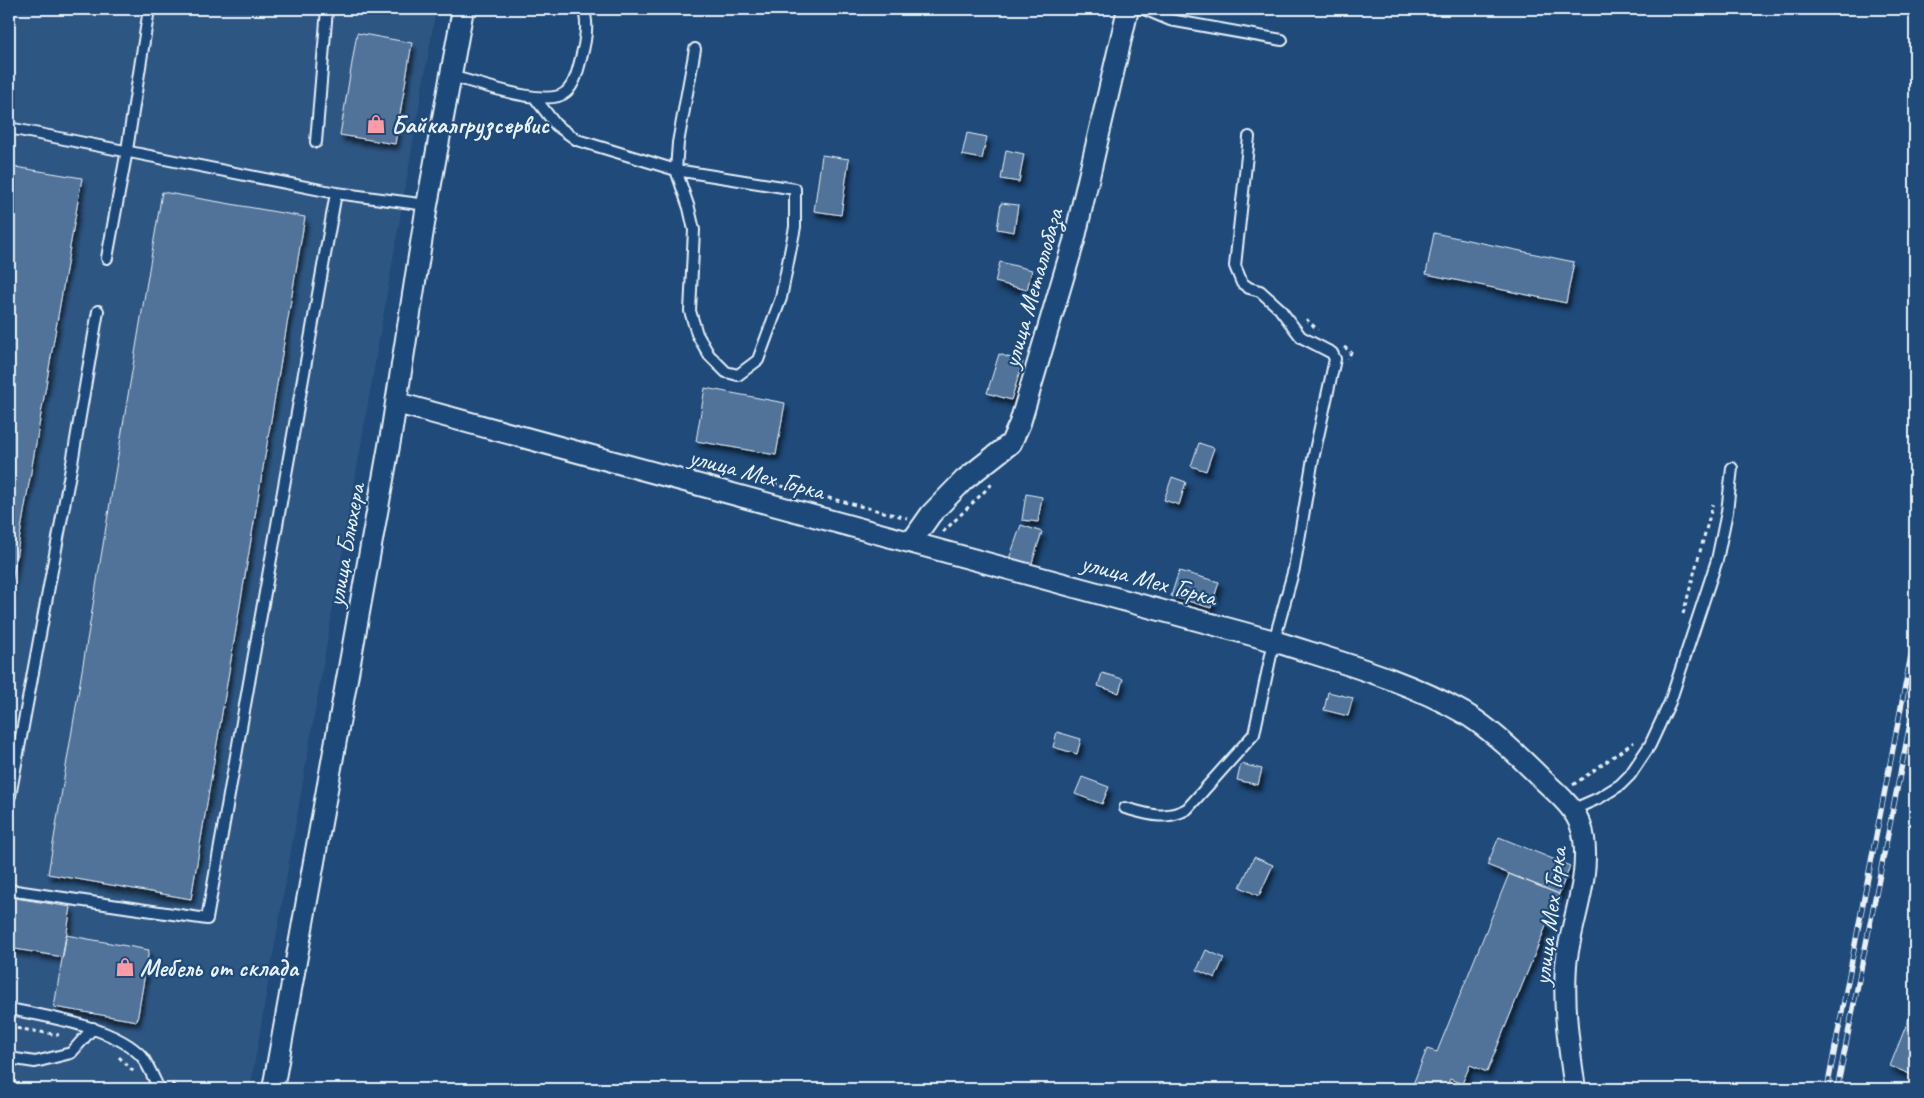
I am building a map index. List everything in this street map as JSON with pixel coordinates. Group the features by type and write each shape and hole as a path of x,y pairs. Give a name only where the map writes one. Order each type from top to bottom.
{"street":[{"name":"улица Блюхера","path":"272,1089 397,403 426,205 452,76 462,9"},
{"name":"улица Металлобаза","path":"914,524 931,514 964,480 1011,443 1020,423 1074,241 1128,9"},
{"name":"улица Мех Горка","path":"397,403 914,524 1410,686 1466,714 1520,758 1574,809 1584,839 1584,867 1566,965 1566,1027 1575,1089"}],"lane":[{"path":"107,258 127,150 149,9"},
{"path":"316,142 327,9"},
{"path":"452,76 535,98 552,99 565,94 574,84 582,56 586,29 583,9"},
{"path":"1144,9 1170,20 1282,40"},
{"path":"535,98 556,125 577,140 676,170 794,189 795,227 781,298 758,360 738,374 726,372 709,355 697,334 690,311 694,230 676,170 678,143 695,49"},
{"path":"9,128 336,193 426,205"},
{"path":"1125,808 1160,817 1176,815 1186,809 1254,734 1274,641 1294,569 1318,430 1335,359 1332,353 1301,337 1279,308 1260,291 1249,288 1238,276 1236,266 1248,137"},
{"path":"9,890 207,919 336,193"},
{"path":"10,796 98,311"},
{"path":"1574,809 1599,798 1620,785 1630,775 1650,745 1670,702 1717,560 1727,512 1732,468"},
{"path":"9,1009 93,1028 119,1040 142,1057 159,1089"},
{"path":"9,1058 35,1062 71,1053 93,1028"}],"path":[{"path":"1303,316 1325,336"},
{"path":"1338,344 1351,352 1348,360"},
{"path":"752,478 914,524"},
{"path":"9,1027 64,1036"},
{"path":"114,1053 138,1076"}],"shaded area":[{"path":"9,9 436,9 250,1089 9,1089"}],"building":[{"path":"357,33 412,43 395,144 340,135"},
{"path":"967,133 987,137 982,159 962,155"},
{"path":"1006,150 1024,154 1019,182 1001,179"},
{"path":"822,155 849,159 841,215 814,211"},
{"path":"9,166 82,178 9,599"},
{"path":"162,192 305,217 191,899 48,874"},
{"path":"1001,203 1018,205 1014,232 997,229"},
{"path":"1434,233 1574,262 1566,303 1426,274"},
{"path":"1000,262 1032,270 1027,290 995,282"},
{"path":"999,354 1023,362 1011,400 987,393"},
{"path":"705,388 785,403 776,455 696,441"},
{"path":"1199,443 1214,448 1206,471 1191,466"},
{"path":"1172,477 1186,482 1179,505 1164,500"},
{"path":"1026,494 1042,497 1038,522 1022,520"},
{"path":"1021,525 1042,532 1031,566 1009,559"},
{"path":"1179,571 1219,582 1211,608 1171,596"},
{"path":"1102,673 1123,679 1119,693 1098,686"},
{"path":"1328,692 1353,698 1348,716 1324,710"},
{"path":"1057,732 1081,739 1077,754 1053,747"},
{"path":"1241,764 1262,769 1258,785 1237,780"},
{"path":"1082,777 1109,787 1102,804 1075,794"},
{"path":"1499,837 1570,866 1559,894 1487,865"},
{"path":"1254,857 1273,865 1259,896 1240,887"},
{"path":"1509,874 1559,894 1487,1072 1470,1065 1462,1084 1450,1079 1446,1089 1411,1089 1427,1049 1437,1052"},
{"path":"9,897 71,907 63,957 9,948"},
{"path":"66,935 149,950 137,1021 54,1007"},
{"path":"1206,950 1224,958 1215,978 1197,970"},
{"path":"1915,1003 1915,1076 1890,1066"}],"railway":[{"path":"1827,1089 1915,635"},
{"path":"1837,1089 1915,699"}],"place":[{"name":"Байкалгрузсервис","path":"376,124"},
{"name":"Мебель от склада","path":"125,967"}]}
